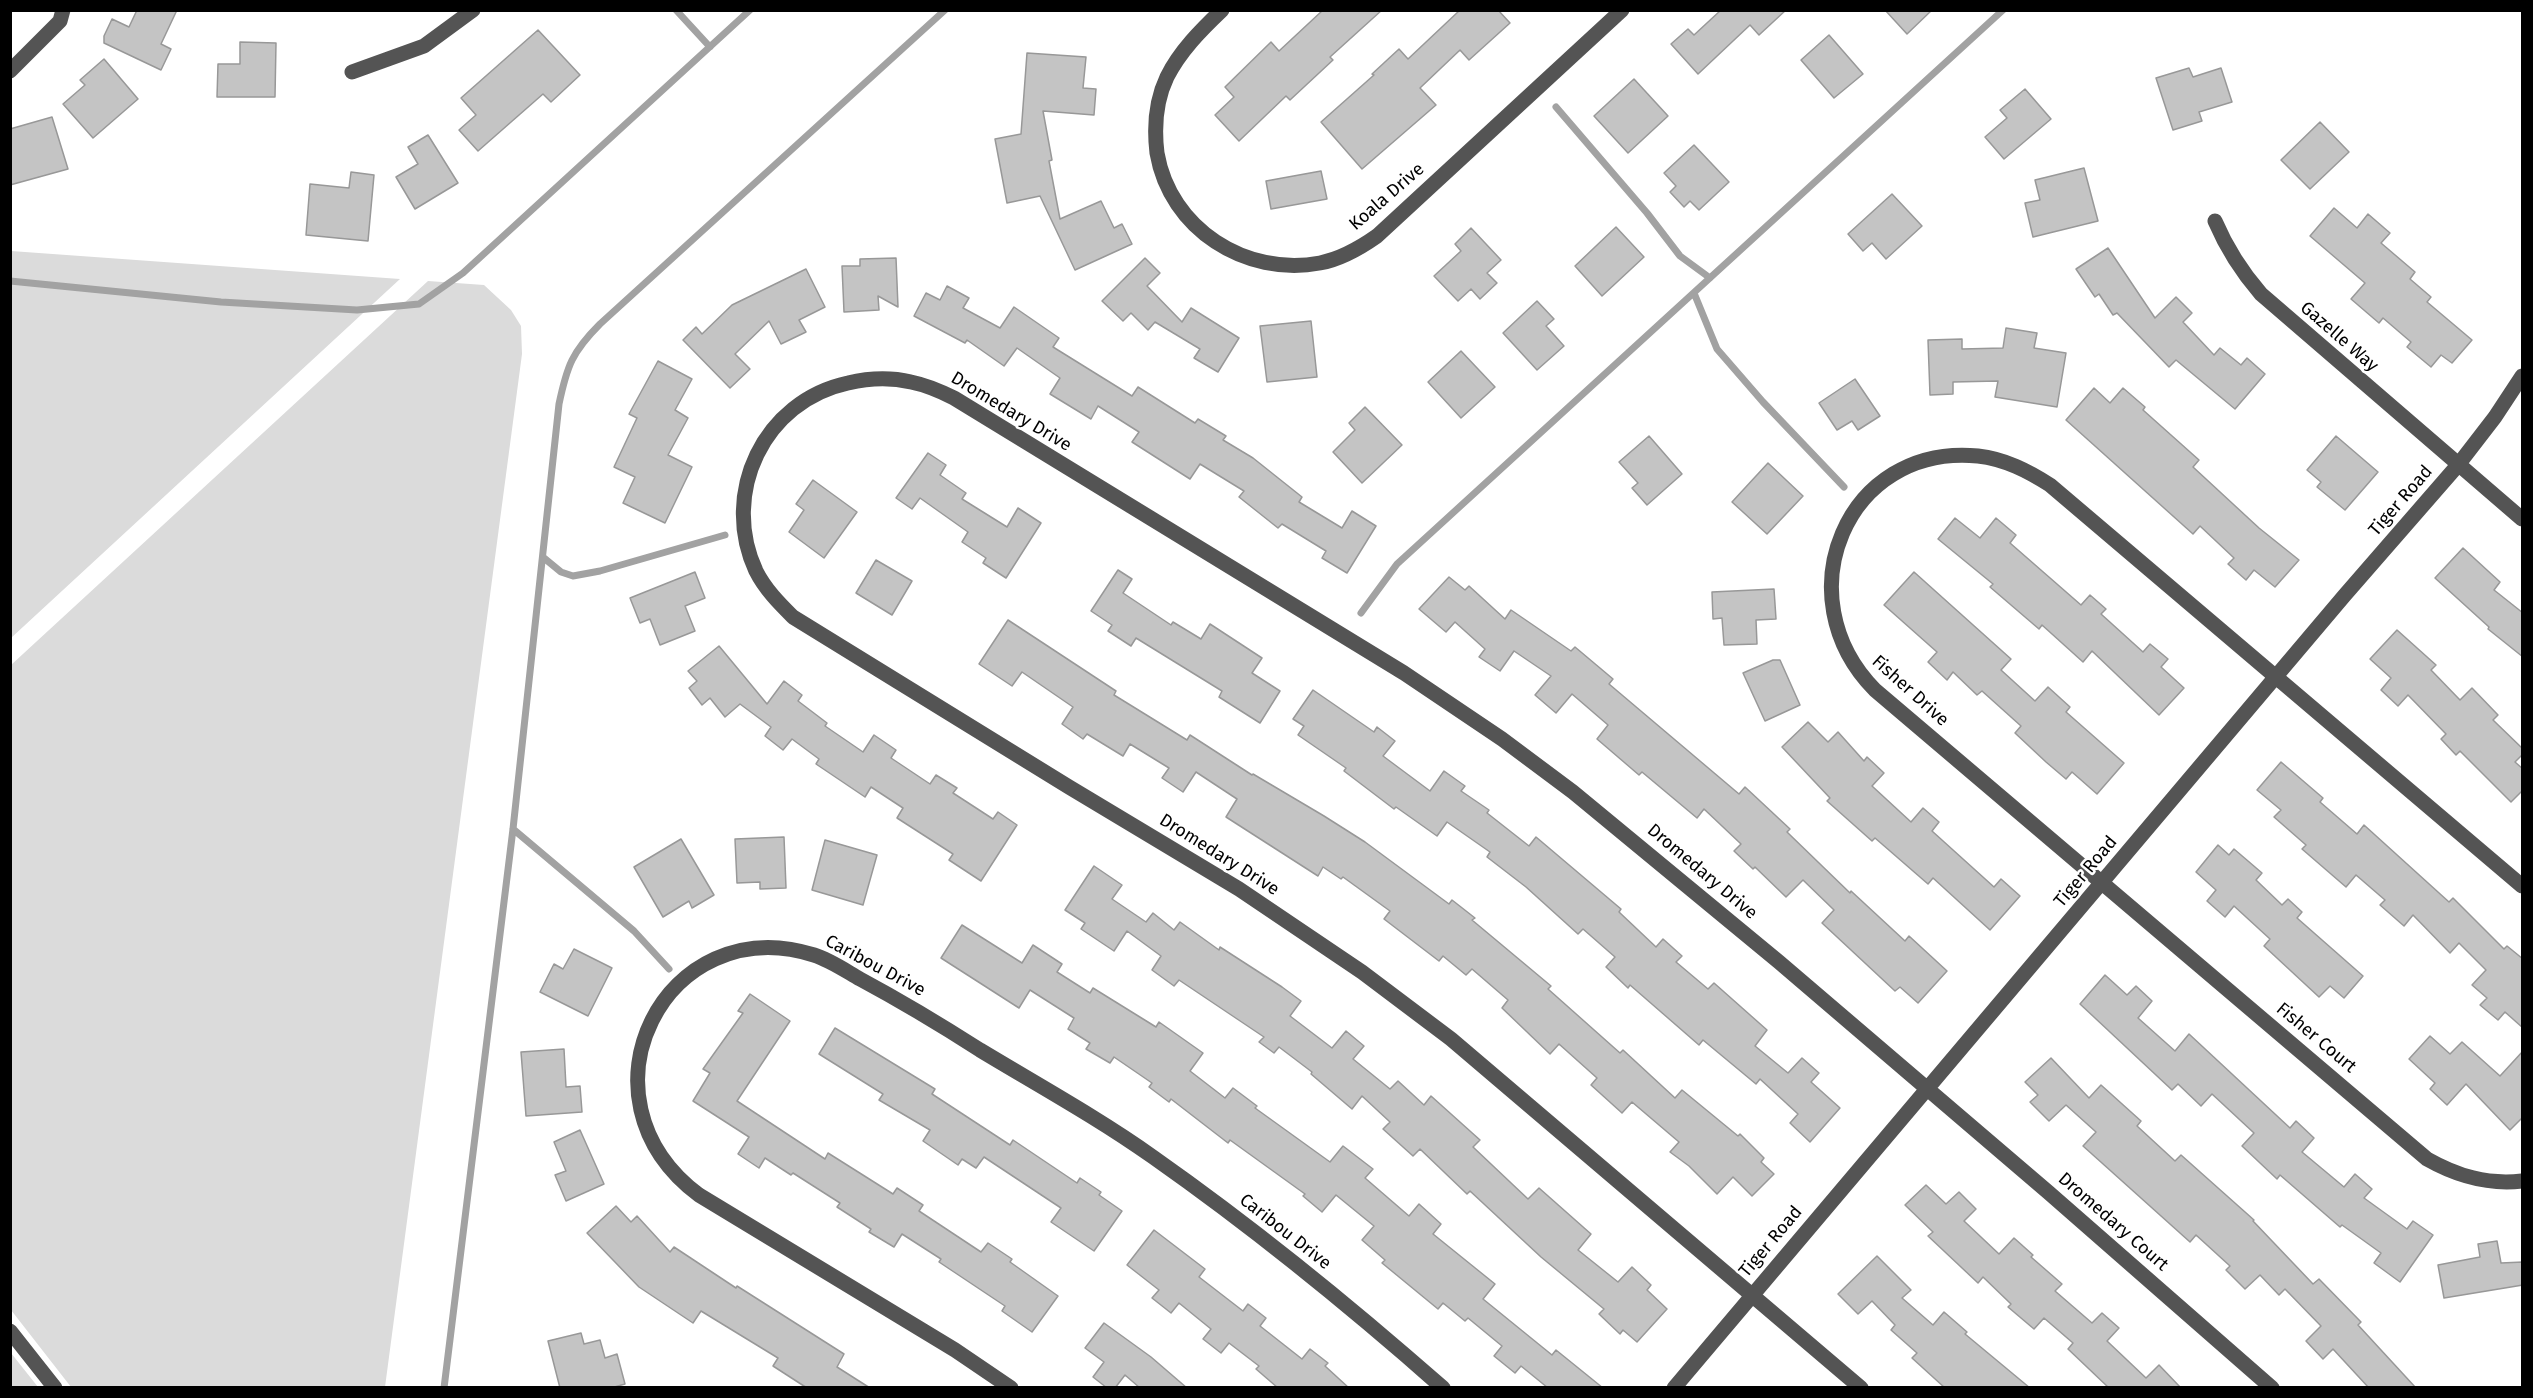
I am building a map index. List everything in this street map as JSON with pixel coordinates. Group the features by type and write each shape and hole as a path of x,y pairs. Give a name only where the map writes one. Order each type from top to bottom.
{"street":[{"path":"10,71 60,21 63,10"},
{"path":"352,72 424,46 474,10"},
{"name":"Koala Drive","path":"1222,10 1181,54 1167,78 1156,120 1159,163 1176,203 1204,235 1242,256 1272,265 1288,266 1335,259 1350,253 1377,236 1622,10"},
{"name":"Gazelle Way","path":"2215,221 2227,248 2242,272 2261,294 2523,519"},
{"name":"Tiger Road","path":"1674,1388 2458,465 2523,376"},
{"name":"Dromedary Drive","path":"1752,1294 1451,1039 1362,972 1239,889 793,617 767,589 757,573 745,537 743,518 746,480 758,450 772,428 791,409 813,394 838,385 863,380 886,378 910,381 954,398 1404,673 1502,739 1619,828 1926,1089"},
{"name":"Fisher Drive","path":"2103,882 1875,690 1853,666 1838,637 1830,589 1834,556 1844,528 1859,505 1878,486 1901,471 1926,461 1978,456 2004,461 2028,471 2050,485 2276,678"},
{"path":"2276,678 2523,886"},
{"name":"Fisher Court","path":"2103,882 2163,936 2427,1159 2465,1177 2486,1181 2523,1180"},
{"name":"Caribou Drive","path":"1011,1388 955,1350 699,1195 686,1185 663,1160 650,1138 642,1114 638,1089 640,1047 648,1026 660,1007 691,975 709,963 730,954 774,948 796,950 818,956 908,1005 1150,1155 1277,1247 1443,1388"},
{"name":"Dromedary Court","path":"1926,1089 2103,1239 2272,1388"},
{"path":"1752,1294 1861,1388"},
{"path":"10,1331 55,1388"}],"shaded area":[{"path":"11,251 400,279 11,638"},
{"path":"428,281 484,285 511,310 521,326 522,354 385,1387 71,1387 11,1310 11,665"},
{"path":"11,1353 38,1387 11,1387"}],"building":[{"path":"137,10 177,10 161,44 171,49 161,70 104,43 104,36 112,19 129,27"},
{"path":"1323,10 1382,10 1330,57 1333,60 1290,100 1286,96 1239,141 1215,115 1234,97 1225,87 1271,42 1279,51"},
{"path":"1460,10 1498,10 1510,23 1469,60 1460,50 1420,88 1436,105 1362,169 1321,122 1374,75 1372,74 1399,49 1408,59"},
{"path":"1721,10 1786,10 1759,35 1750,25 1698,74 1671,44 1688,29 1694,35"},
{"path":"1885,10 1932,10 1907,34"},
{"path":"538,30 580,75 551,102 543,94 478,151 459,130 476,115 461,98"},
{"path":"1829,35 1863,74 1834,98 1801,60"},
{"path":"240,42 276,43 275,97 217,97 218,64 240,64"},
{"path":"1027,53 1086,57 1083,88 1096,89 1094,115 1043,111 1052,160 1049,161 1060,219 1101,201 1114,228 1122,224 1132,244 1075,270 1040,196 1007,203 995,139 1021,134"},
{"path":"104,59 138,99 93,138 63,104 85,85 80,80"},
{"path":"2189,68 2193,77 2221,68 2232,102 2199,112 2202,121 2173,130 2156,78"},
{"path":"1634,79 1668,116 1628,153 1594,116"},
{"path":"2025,89 2051,119 2004,159 1985,137 2007,118 2000,110"},
{"path":"52,117 68,169 10,185 10,129"},
{"path":"2320,122 2349,152 2310,189 2281,160"},
{"path":"428,135 458,183 415,209 396,177 418,164 408,147"},
{"path":"1694,145 1729,182 1699,210 1690,201 1684,207 1670,192 1676,186 1664,173"},
{"path":"2084,168 2098,221 2033,237 2025,203 2040,200 2035,180"},
{"path":"1321,171 1327,199 1271,209 1266,181"},
{"path":"351,172 374,175 368,241 306,235 310,184 349,188"},
{"path":"1892,194 1922,226 1886,259 1872,243 1863,251 1848,234"},
{"path":"2334,208 2357,228 2368,214 2390,233 2381,243 2415,272 2410,279 2431,297 2427,302 2472,340 2452,363 2441,355 2431,367 2407,347 2411,342 2383,318 2379,323 2351,299 2365,283 2310,236"},
{"path":"1616,227 1644,257 1602,296 1575,266"},
{"path":"1471,228 1501,260 1487,273 1497,283 1480,299 1471,289 1458,301 1434,276 1461,251 1455,244"},
{"path":"2108,248 2155,318 2176,297 2192,313 2183,322 2214,355 2220,348 2241,365 2247,358 2265,374 2235,409 2176,360 2169,367 2117,313 2113,315 2099,294 2095,297 2076,269"},
{"path":"896,258 898,307 878,296 879,310 844,312 842,266 860,266 860,259"},
{"path":"1145,258 1160,273 1147,286 1182,322 1191,308 1239,338 1218,372 1194,358 1200,349 1155,322 1148,330 1131,313 1123,321 1102,301"},
{"path":"806,269 825,307 799,320 806,332 781,344 769,321 735,354 750,369 730,388 683,340 696,327 702,334 732,305"},
{"path":"947,286 969,298 963,308 1000,328 1014,307 1059,338 1053,347 1132,396 1138,387 1195,423 1198,419 1226,436 1223,440 1253,458 1302,497 1299,502 1342,528 1352,511 1376,526 1347,573 1322,558 1326,551 1282,524 1278,528 1239,497 1244,491 1200,464 1190,479 1132,442 1139,432 1098,406 1091,419 1050,394 1060,378 1017,348 1004,366 967,340 965,343 914,316 926,293 940,300"},
{"path":"1537,301 1554,319 1546,326 1564,346 1537,370 1503,333"},
{"path":"1311,321 1317,377 1267,382 1260,326"},
{"path":"2006,328 2037,333 2034,348 2066,353 2057,407 1995,397 1998,381 1953,382 1953,394 1930,395 1928,340 1962,339 1962,349 2003,348"},
{"path":"1461,351 1495,387 1461,418 1428,382"},
{"path":"658,361 692,379 675,410 688,418 668,455 692,467 665,523 623,503 635,477 614,467 637,418 629,414"},
{"path":"1855,379 1880,416 1858,430 1852,421 1837,430 1819,403"},
{"path":"2094,388 2110,403 2123,388 2145,407 2143,410 2199,460 2193,467 2259,528 2299,560 2275,587 2254,570 2246,580 2228,564 2234,558 2200,526 2193,534 2066,420"},
{"path":"1365,407 1402,445 1362,483 1333,452 1355,430 1349,423"},
{"path":"1649,436 1682,474 1647,505 1632,488 1638,483 1619,462"},
{"path":"2336,436 2378,472 2345,510 2317,487 2321,482 2307,470"},
{"path":"928,453 946,465 940,475 966,493 962,499 1007,527 1018,508 1041,523 1006,578 983,563 986,558 962,542 968,532 920,498 912,509 896,498"},
{"path":"1768,463 1803,496 1767,534 1732,502"},
{"path":"813,480 857,512 824,558 789,532 804,510 796,504"},
{"path":"1955,518 1980,538 1996,518 2016,535 2010,543 2081,605 2090,595 2106,609 2101,614 2143,652 2150,644 2168,659 2161,667 2184,688 2159,715 2092,651 2083,662 2042,625 2039,629 1990,587 1993,584 1938,539"},
{"path":"2463,548 2500,582 2494,590 2523,613 2523,657 2488,629 2489,627 2435,578"},
{"path":"876,560 912,581 892,615 856,593"},
{"path":"1118,570 1132,579 1123,593 1171,625 1173,622 1201,639 1210,624 1262,658 1252,673 1280,691 1260,723 1219,697 1222,691 1136,638 1131,646 1108,631 1112,625 1091,611"},
{"path":"695,572 705,598 685,606 695,631 660,645 650,619 640,623 630,598"},
{"path":"1914,572 2011,659 2001,670 2035,701 2048,687 2070,707 2066,712 2124,763 2097,794 2072,772 2066,779 2046,762 2015,733 2021,726 1982,691 1977,695 1953,672 1947,680 1928,662 1937,652 1884,605"},
{"path":"1449,577 1465,590 1469,586 1505,619 1511,610 1571,651 1575,647 1613,679 1609,684 1739,794 1745,787 1790,829 1787,832 1850,893 1851,891 1905,941 1909,936 1947,971 1918,1003 1900,987 1895,991 1822,923 1834,910 1803,880 1786,897 1755,867 1753,869 1734,851 1741,844 1704,809 1697,818 1642,772 1639,775 1597,739 1608,725 1572,694 1556,713 1535,695 1551,676 1514,651 1500,671 1479,657 1485,649 1455,622 1446,632 1419,609"},
{"path":"1774,589 1776,619 1756,620 1757,644 1724,645 1722,618 1713,619 1712,592"},
{"path":"1008,620 1116,691 1114,695 1187,740 1190,735 1252,775 1324,816 1365,842 1449,904 1452,900 1475,918 1472,920 1551,986 1548,989 1620,1053 1623,1050 1675,1098 1682,1090 1738,1136 1740,1134 1764,1158 1761,1162 1774,1174 1752,1196 1733,1177 1717,1194 1689,1166 1670,1152 1679,1142 1632,1102 1622,1113 1591,1085 1597,1078 1559,1044 1550,1054 1502,1008 1508,1000 1472,969 1466,975 1443,956 1439,961 1384,919 1390,911 1343,877 1341,879 1323,867 1318,876 1226,817 1237,799 1196,772 1183,792 1162,778 1169,768 1130,744 1123,756 1087,734 1083,739 1062,724 1073,707 1022,672 1012,686 979,664"},
{"path":"2397,630 2436,665 2431,670 2460,700 2472,688 2498,715 2493,720 2523,749 2523,754 2515,762 2523,769 2523,790 2511,802 2460,751 2456,755 2441,739 2446,734 2408,695 2398,706 2381,690 2391,678 2370,659"},
{"path":"719,646 767,704 784,681 802,695 798,701 827,723 825,726 863,752 874,735 896,750 891,758 930,784 936,775 957,788 953,793 993,819 998,812 1017,825 981,881 949,860 953,854 897,818 903,808 871,787 865,797 816,764 819,759 792,739 783,750 765,736 771,727 740,704 725,717 710,698 702,705 689,688 697,681 688,671"},
{"path":"1773,660 1780,660 1800,705 1765,721 1743,673"},
{"path":"1313,690 1374,732 1377,727 1395,741 1383,756 1430,791 1444,771 1465,786 1461,791 1489,810 1487,813 1529,846 1536,837 1621,909 1619,912 1656,947 1663,939 1682,956 1676,962 1708,989 1714,983 1767,1030 1755,1046 1788,1073 1802,1058 1819,1073 1811,1082 1840,1108 1810,1142 1790,1123 1798,1114 1760,1079 1756,1084 1703,1040 1699,1045 1630,985 1628,988 1606,967 1615,957 1583,929 1578,934 1526,887 1487,857 1490,852 1447,822 1437,836 1396,807 1394,809 1344,771 1346,768 1298,735 1304,726 1293,719"},
{"path":"1808,722 1828,742 1838,732 1864,761 1867,757 1884,773 1872,786 1911,822 1923,808 1939,822 1932,831 1994,887 2001,879 2020,896 1990,930 1933,878 1928,884 1875,838 1872,841 1827,801 1830,798 1782,747"},
{"path":"2281,762 2323,798 2320,802 2357,834 2364,825 2449,902 2453,898 2504,949 2507,946 2523,959 2523,1028 2505,1012 2498,1020 2480,1005 2487,998 2472,985 2486,970 2459,943 2450,953 2413,915 2404,926 2380,905 2385,900 2356,875 2346,887 2302,849 2306,845 2274,817 2281,810 2257,790"},
{"path":"784,837 786,888 760,889 760,882 737,883 735,839"},
{"path":"681,839 714,895 692,908 689,901 663,917 634,867"},
{"path":"825,840 877,855 863,905 812,890"},
{"path":"2218,845 2229,855 2234,849 2262,873 2256,880 2282,905 2288,899 2302,912 2297,918 2363,976 2344,998 2330,986 2319,997 2264,946 2270,939 2234,906 2225,917 2207,901 2216,890 2196,872"},
{"path":"1094,866 1122,885 1112,899 1146,922 1153,913 1174,930 1180,922 1219,950 1220,947 1301,1001 1290,1016 1332,1048 1346,1031 1364,1046 1353,1059 1390,1089 1398,1081 1424,1105 1431,1096 1480,1140 1473,1147 1528,1199 1539,1188 1591,1234 1578,1250 1618,1282 1632,1267 1651,1285 1647,1290 1667,1309 1637,1342 1623,1330 1620,1334 1599,1314 1604,1309 1541,1257 1470,1191 1467,1194 1420,1149 1413,1156 1383,1129 1390,1122 1362,1096 1352,1109 1311,1074 1312,1072 1279,1047 1274,1053 1259,1042 1264,1037 1179,980 1174,986 1152,970 1161,956 1127,931 1114,951 1081,929 1085,923 1065,910"},
{"path":"962,925 1022,963 1033,945 1062,964 1057,972 1090,993 1093,988 1156,1027 1159,1022 1203,1053 1190,1071 1225,1098 1233,1088 1257,1106 1255,1108 1330,1162 1343,1146 1373,1169 1365,1178 1409,1216 1419,1204 1441,1224 1433,1234 1495,1284 1483,1299 1552,1355 1556,1350 1603,1388 1548,1388 1521,1366 1515,1373 1494,1356 1502,1346 1468,1318 1465,1321 1443,1303 1438,1309 1382,1263 1385,1260 1362,1240 1374,1226 1336,1195 1322,1212 1303,1196 1305,1194 1230,1140 1228,1143 1171,1099 1169,1102 1149,1087 1152,1083 1114,1057 1110,1063 1086,1049 1090,1043 1068,1029 1074,1018 1030,990 1019,1008 941,958"},
{"path":"574,949 612,968 588,1016 540,992 554,964 563,969"},
{"path":"2105,975 2127,995 2136,986 2152,1001 2138,1018 2175,1051 2189,1034 2290,1128 2296,1121 2314,1138 2302,1152 2344,1187 2355,1174 2372,1189 2364,1198 2407,1229 2413,1221 2433,1235 2400,1282 2374,1263 2381,1253 2342,1225 2340,1227 2280,1175 2277,1179 2242,1146 2254,1133 2212,1094 2201,1106 2178,1084 2172,1090 2080,1004"},
{"path":"750,994 790,1021 737,1101 825,1159 828,1153 893,1194 897,1188 923,1205 919,1211 981,1252 988,1243 1012,1259 1010,1262 1058,1296 1032,1332 1002,1311 1005,1306 939,1262 941,1259 902,1234 894,1247 869,1232 871,1229 837,1207 840,1203 793,1173 791,1175 765,1158 759,1168 738,1154 749,1137 693,1101 710,1073 703,1069 743,1013 738,1011"},
{"path":"835,1028 935,1089 932,1094 1010,1145 1013,1140 1077,1183 1080,1178 1101,1192 1099,1195 1122,1211 1094,1251 1051,1222 1061,1208 984,1157 976,1168 962,1159 958,1165 923,1141 930,1130 879,1100 883,1094 819,1054"},
{"path":"2430,1036 2450,1054 2462,1042 2500,1076 2523,1051 2523,1117 2510,1130 2466,1084 2447,1105 2430,1089 2435,1083 2409,1059"},
{"path":"564,1049 566,1087 580,1086 582,1112 526,1116 521,1052"},
{"path":"2051,1058 2089,1098 2101,1085 2141,1121 2137,1126 2175,1161 2181,1155 2254,1220 2313,1284 2319,1279 2361,1322 2358,1325 2416,1388 2369,1388 2333,1349 2323,1359 2306,1341 2321,1326 2285,1289 2279,1295 2260,1275 2245,1289 2226,1270 2230,1266 2196,1235 2190,1242 2083,1146 2096,1132 2066,1105 2049,1121 2030,1102 2038,1095 2025,1082"},
{"path":"580,1130 604,1184 566,1201 555,1175 566,1171 554,1142"},
{"path":"1926,1185 1946,1204 1959,1192 1976,1209 1964,1221 1999,1254 2014,1238 2033,1255 2031,1257 2062,1284 2055,1291 2092,1323 2102,1313 2119,1328 2107,1341 2146,1378 2159,1365 2181,1388 2109,1388 2068,1349 2073,1343 2044,1318 2034,1329 2008,1307 2011,1304 1983,1277 1978,1283 1928,1236 1933,1232 1905,1205"},
{"path":"616,1206 631,1222 637,1216 670,1252 674,1247 844,1354 837,1367 870,1388 807,1388 773,1366 778,1358 701,1311 693,1323 639,1287 587,1233"},
{"path":"1154,1230 1205,1269 1199,1277 1243,1311 1248,1304 1266,1318 1260,1326 1302,1359 1310,1349 1328,1363 1325,1366 1349,1388 1278,1388 1256,1369 1259,1366 1229,1343 1221,1353 1203,1339 1211,1329 1179,1303 1171,1313 1152,1298 1159,1290 1127,1265"},
{"path":"2497,1241 2501,1263 2523,1262 2523,1285 2444,1298 2438,1265 2480,1257 2478,1244"},
{"path":"1877,1256 1911,1290 1902,1298 1933,1325 1944,1312 1967,1332 1965,1334 2030,1388 1945,1388 1912,1358 1917,1353 1891,1330 1895,1325 1872,1301 1858,1314 1838,1294"},
{"path":"1104,1323 1151,1357 1187,1388 1140,1388 1125,1375 1115,1388 1107,1388 1093,1377 1104,1362 1085,1348"},
{"path":"581,1333 584,1344 600,1340 605,1358 617,1354 625,1384 611,1388 560,1388 548,1341"}],"waterway":[{"path":"676,10 710,47"},
{"path":"10,281 221,302 357,310 419,304 463,273 750,10"},
{"path":"444,1388 513,829 559,404 568,369 583,343 600,324 945,10"},
{"path":"1361,613 1397,564 2003,10"},
{"path":"1556,107 1647,213 1680,256 1710,278"},
{"path":"1694,293 1717,349 1763,402 1844,487"},
{"path":"544,558 561,572 573,576 600,571 725,535"},
{"path":"513,829 634,931 669,969"}]}
